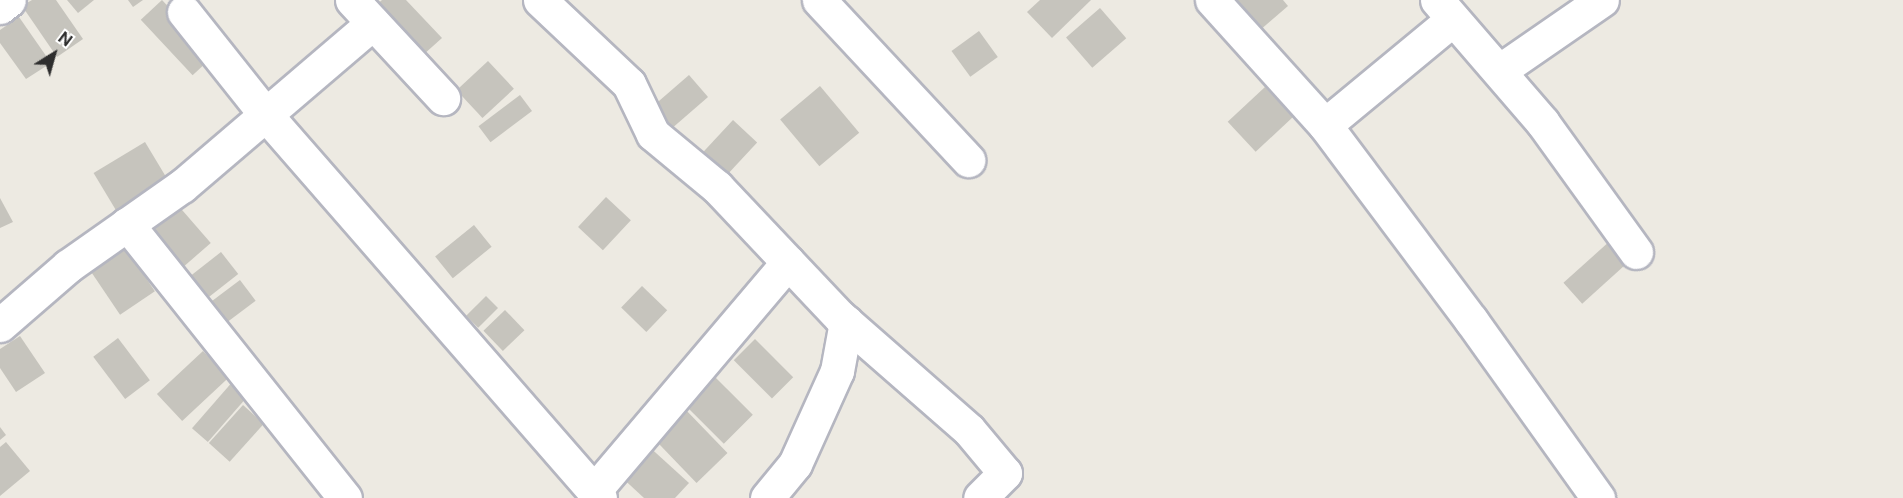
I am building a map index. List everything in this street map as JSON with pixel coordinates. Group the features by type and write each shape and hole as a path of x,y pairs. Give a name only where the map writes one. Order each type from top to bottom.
{"street":[{"path":"0,7 9,0"},
{"path":"540,0 628,84 653,134 717,187 846,322 969,430 1005,473 980,498"},
{"path":"819,0 968,160"},
{"path":"1212,0 1325,125 1471,320 1598,498"},
{"path":"1499,70 1602,0"},
{"path":"0,325 68,266 182,186 266,114 362,8 443,98"},
{"path":"1325,125 1445,9 1543,123 1636,252"},
{"path":"184,12 266,114 597,494 788,261"},
{"path":"127,224 345,498"},
{"path":"767,498 800,453 837,371 846,322"}],"building":[{"path":"32,0 56,0 83,39 57,57 22,6"},
{"path":"67,0 94,0 78,13"},
{"path":"128,0 143,0 133,7"},
{"path":"162,0 214,56 193,75 141,20"},
{"path":"382,0 406,0 442,38 423,55 376,5"},
{"path":"1040,0 1091,0 1052,38 1027,12"},
{"path":"1231,0 1283,0 1288,6 1259,31"},
{"path":"1100,8 1126,38 1092,68 1066,38"},
{"path":"19,17 51,63 26,79 0,43 0,30"},
{"path":"979,31 998,57 970,77 951,51"},
{"path":"488,61 514,89 482,118 457,90"},
{"path":"689,75 708,97 673,128 654,106"},
{"path":"820,86 859,133 819,166 780,119"},
{"path":"1265,87 1293,117 1256,152 1228,122"},
{"path":"520,95 532,111 491,142 478,126"},
{"path":"733,120 757,143 726,175 702,153"},
{"path":"145,142 171,185 119,216 94,173"},
{"path":"606,197 631,220 603,250 578,227"},
{"path":"0,198 13,222 0,228"},
{"path":"176,203 211,243 178,271 144,231"},
{"path":"474,225 492,247 453,278 435,256"},
{"path":"1611,240 1630,261 1582,304 1563,283"},
{"path":"123,244 155,291 120,315 88,267"},
{"path":"221,252 238,274 198,305 181,283"},
{"path":"240,280 256,301 220,328 204,307"},
{"path":"642,286 667,310 646,332 621,308"},
{"path":"486,296 498,308 478,328 466,316"},
{"path":"505,310 524,330 503,351 483,331"},
{"path":"20,336 45,373 16,392 0,368 0,349"},
{"path":"118,338 150,380 125,399 93,357"},
{"path":"755,339 793,377 772,398 734,360"},
{"path":"203,351 228,378 182,421 157,394"},
{"path":"709,371 753,415 724,444 680,400"},
{"path":"234,380 250,394 208,442 192,428"},
{"path":"243,405 264,424 230,462 209,443"},
{"path":"683,407 727,453 697,483 652,437"},
{"path":"0,427 6,435 0,440"},
{"path":"6,442 30,471 0,496 0,447"},
{"path":"645,443 689,483 675,498 644,498 617,473"}]}
